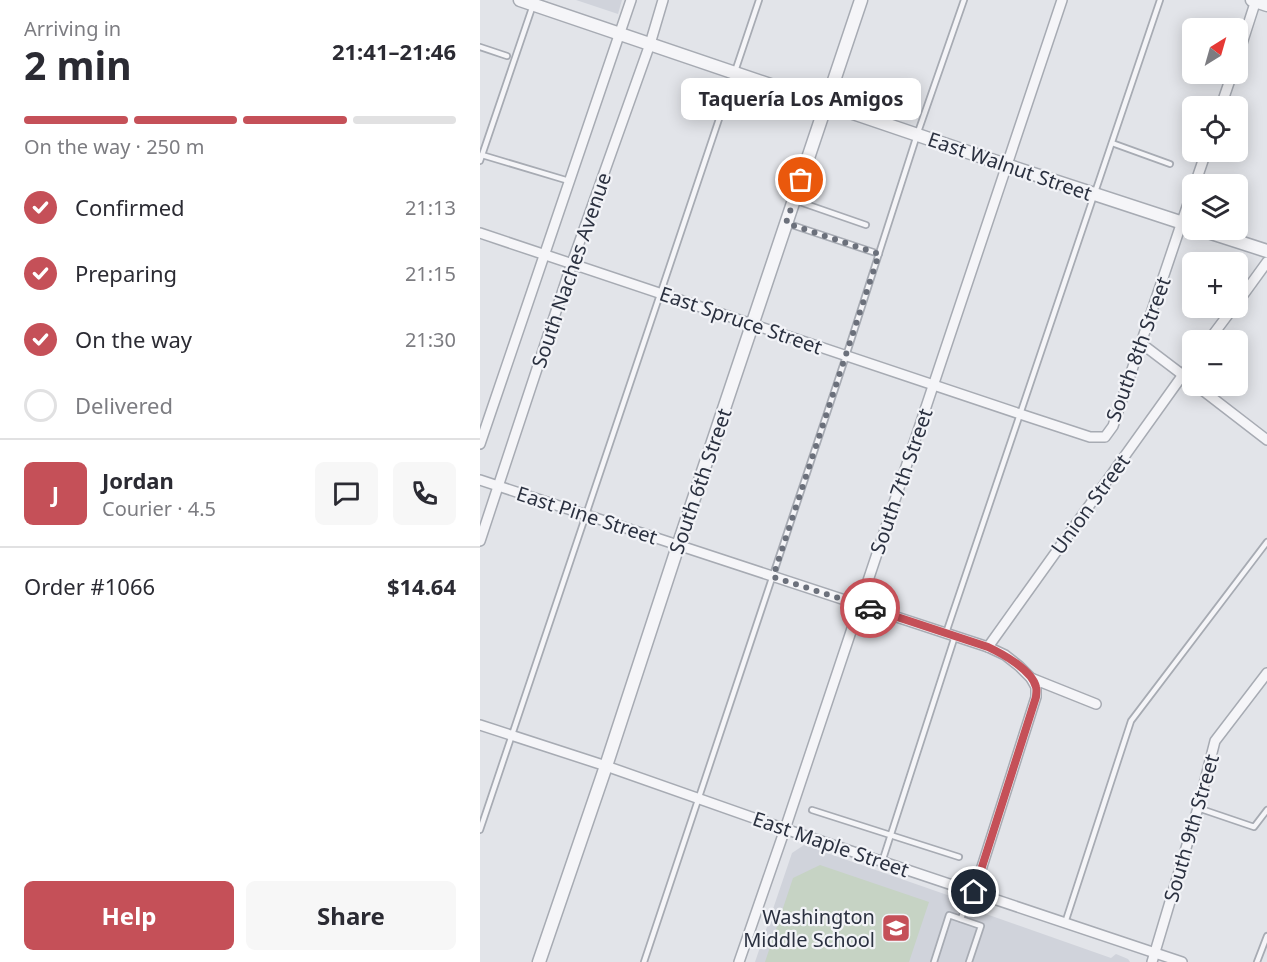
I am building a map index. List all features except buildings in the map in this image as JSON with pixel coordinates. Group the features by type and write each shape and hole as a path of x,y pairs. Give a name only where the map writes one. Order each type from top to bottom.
{"street":[{"name":"East Walnut Street","path":"520,0 534,2 650,44 1182,223"},
{"name":"South Naches Avenue","path":"480,444 631,0"},
{"name":"South Naches Avenue","path":"480,541 572,263 650,44 663,0"},
{"name":"South 6th Street","path":"539,962 861,0"},
{"name":"South 7th Street","path":"739,962 1062,0"},
{"path":"1248,29 1258,2"},
{"name":"East Spruce Street","path":"480,233 1090,437 1105,437"},
{"name":"South 8th Street","path":"1105,437 1113,426 1182,238"},
{"path":"1233,240 1267,251"},
{"path":"1248,288 1267,262"},
{"path":"1142,344 1182,374"},
{"name":"Union Street","path":"988,647 1182,376"},
{"path":"1210,396 1267,440"},
{"name":"East Pine Street","path":"480,480 988,647 1005,655 1031,678 1096,704"},
{"name":"South 9th Street","path":"1153,957 1198,808 1215,741 1267,673"},
{"path":"972,892 1036,697 1036,687 1031,678"},
{"name":"East Maple Street","path":"480,725 1065,922 1153,957 1182,962"}],"lane":[{"path":"480,830 759,0"},
{"path":"644,962 846,356 917,135 964,0"},
{"path":"882,862 1020,414 1160,0"},
{"path":"480,161 534,2"},
{"path":"480,47 507,56"},
{"path":"1112,143 1170,164"},
{"path":"482,155 570,181"},
{"path":"794,200 866,225"},
{"path":"786,223 879,254"},
{"path":"1065,922 1131,721 1267,542"},
{"path":"1198,808 1254,827 1267,810"},
{"path":"812,810 958,857"},
{"path":"961,919 972,892"},
{"path":"934,962 949,915 981,926 969,962"},
{"path":"1257,962 1267,936"}],"shaded area":[{"path":"576,0 622,0 618,14"},
{"name":"Washington Middle School","path":"804,845 953,897 952,902 1111,958 1116,954 1130,962 755,962 792,853"}],"green space":[{"path":"820,865 929,902 909,962 765,962 793,878"}],"way so far":[{"path":"801,180 786,223 879,254 773,577 870,608"}],"place":[{"name":"Taquería Los Amigos","path":"801,180"},
{"name":"Washington Middle School","path":"896,928"}],"route":[{"path":"870,608 988,647 1005,655 1031,678 1036,687 1036,697 974,892"}]}
